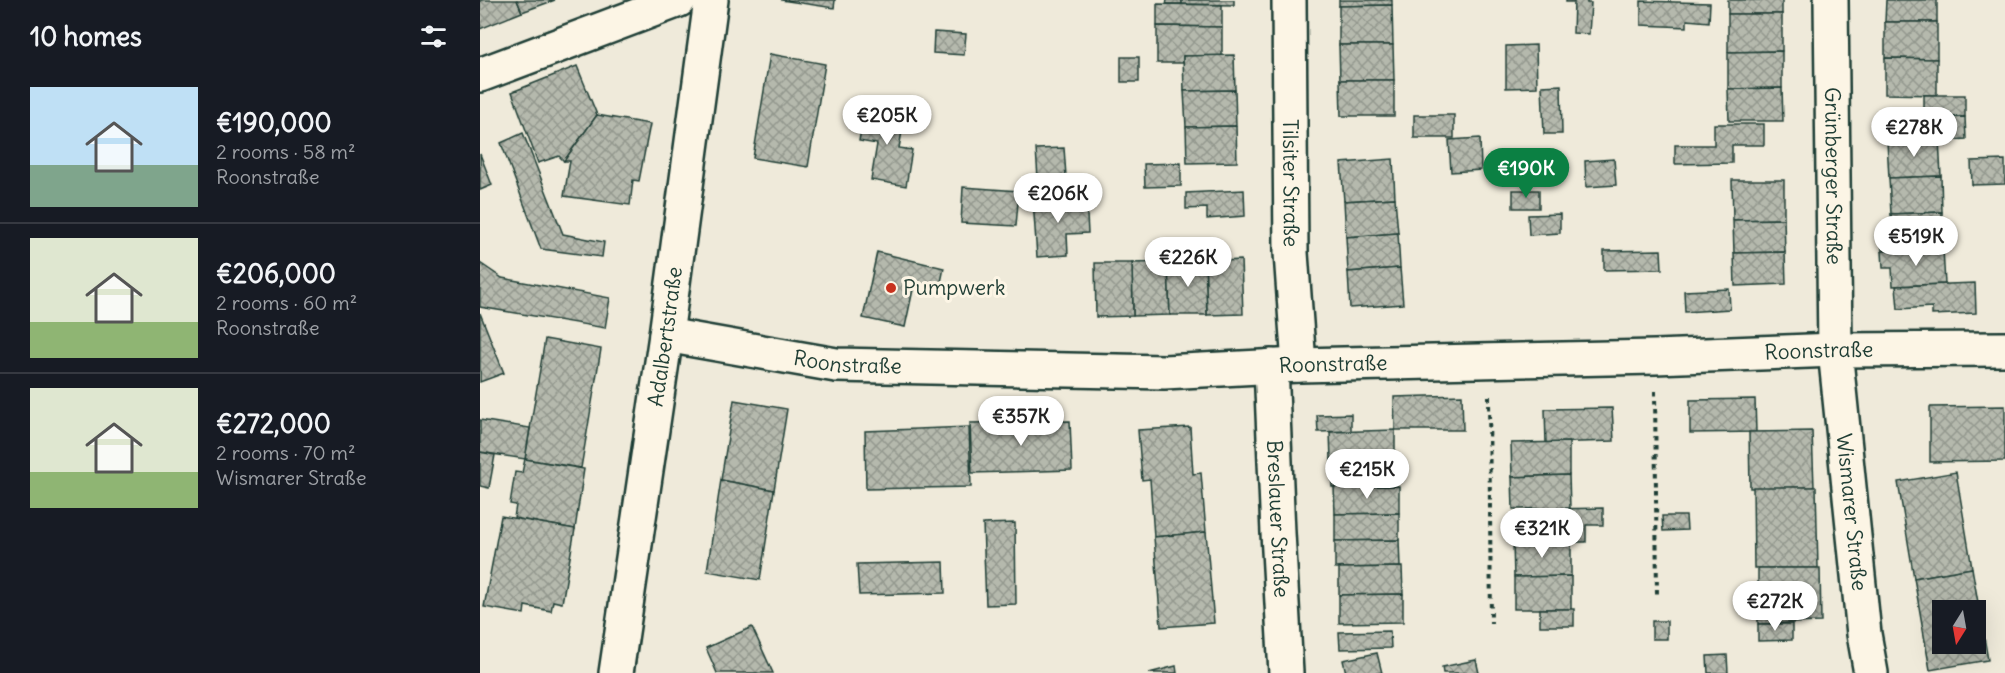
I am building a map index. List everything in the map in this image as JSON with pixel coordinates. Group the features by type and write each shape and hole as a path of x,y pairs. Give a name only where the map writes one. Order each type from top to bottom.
{"street":[{"path":"480,75 679,0"},
{"name":"Adalbertstraße","path":"622,666 711,0"},
{"name":"Tilsiter Straße","path":"1285,365 1291,253 1289,0"},
{"name":"Grünberger Straße","path":"1831,0 1835,350"},
{"name":"Roonstraße","path":"666,335 836,365 1164,372 1285,365 1655,357 1835,350 2005,349"},
{"name":"Wismarer Straße","path":"1835,350 1864,634 1871,673"},
{"name":"Breslauer Straße","path":"1285,365 1278,533 1286,673"}],"path":[{"path":"1655,357 1657,597"},
{"path":"1488,360 1491,624"}],"building":[{"path":"480,0 517,0 522,12 480,29"},
{"path":"517,0 555,0 522,12"},
{"path":"781,0 835,0 834,8"},
{"path":"1167,0 1182,0 1182,4 1166,4"},
{"path":"1182,0 1234,0 1234,5 1182,4"},
{"path":"1339,0 1392,0 1392,5 1339,6"},
{"path":"1566,0 1587,0 1587,3 1591,3 1589,34 1573,33 1574,2 1566,2"},
{"path":"1728,0 1782,0 1782,14 1728,14"},
{"path":"1886,0 1937,0 1937,22 1885,22"},
{"path":"1641,1 1710,3 1709,22 1687,20 1687,27 1641,25"},
{"path":"1157,4 1222,5 1222,27 1157,26"},
{"path":"1392,5 1393,45 1339,45 1339,6"},
{"path":"1728,14 1782,14 1782,51 1728,52"},
{"path":"1885,22 1937,22 1937,59 1885,58"},
{"path":"1157,26 1222,27 1222,56 1183,56 1183,63 1157,63"},
{"path":"934,32 966,34 964,55 933,53"},
{"path":"1339,45 1393,45 1394,80 1340,80"},
{"path":"1536,45 1537,87 1506,88 1506,46"},
{"path":"1782,51 1782,88 1728,89 1728,52"},
{"path":"770,54 825,64 808,167 753,158"},
{"path":"1234,55 1235,90 1184,91 1183,56"},
{"path":"1121,57 1139,57 1139,82 1121,82"},
{"path":"1885,58 1937,59 1937,95 1885,94"},
{"path":"577,66 597,115 564,161 559,156 538,163 512,92"},
{"path":"1340,80 1394,80 1394,116 1341,116"},
{"path":"1561,85 1562,134 1544,134 1542,86"},
{"path":"1782,88 1783,121 1729,121 1728,89"},
{"path":"1235,90 1236,126 1186,127 1184,91"},
{"path":"1924,95 1965,95 1965,117 1924,117"},
{"path":"865,108 905,115 899,148 912,150 906,186 871,180 877,144 859,141"},
{"path":"597,115 650,124 639,181 633,180 630,205 564,196 570,161 564,161"},
{"path":"1414,115 1454,115 1454,138 1414,138"},
{"path":"1965,117 1966,139 1940,141 1939,139 1916,139 1914,118"},
{"path":"1714,124 1764,124 1764,145 1732,145 1732,163 1675,164 1675,145 1714,145"},
{"path":"1236,126 1237,162 1187,163 1186,127"},
{"path":"523,133 563,234 604,242 602,257 541,249 501,143"},
{"path":"1480,138 1481,170 1451,172 1449,140"},
{"path":"1939,139 1941,176 1889,178 1887,141"},
{"path":"1064,148 1066,176 1038,178 1036,149"},
{"path":"480,154 492,185 480,190"},
{"path":"1393,159 1395,198 1344,201 1341,163"},
{"path":"1614,159 1616,185 1586,187 1585,161"},
{"path":"2005,160 2005,184 1972,185 1971,161"},
{"path":"1181,163 1181,186 1145,187 1144,164"},
{"path":"1941,176 1942,212 1891,214 1889,178"},
{"path":"1732,180 1784,180 1784,219 1733,220"},
{"path":"963,187 1019,191 1016,226 961,223"},
{"path":"1244,190 1245,216 1207,219 1207,208 1186,209 1186,193"},
{"path":"1513,190 1539,190 1539,208 1513,208"},
{"path":"1086,197 1088,233 1067,234 1068,255 1037,257 1033,200"},
{"path":"1395,198 1398,233 1346,237 1344,201"},
{"path":"1942,212 1943,249 1882,251 1881,233 1892,233 1891,214"},
{"path":"1560,214 1560,233 1529,235 1528,215"},
{"path":"1784,219 1785,252 1734,253 1733,220"},
{"path":"1398,233 1400,268 1348,272 1346,237"},
{"path":"1943,249 1945,284 1893,286 1892,268 1883,268 1882,251"},
{"path":"1661,250 1662,269 1604,270 1604,251"},
{"name":"Pumpwerk","path":"877,252 944,268 939,291 914,285 905,327 863,318"},
{"path":"1785,252 1786,284 1735,286 1734,253"},
{"path":"1241,260 1243,314 1207,315 1205,262"},
{"path":"1168,262 1170,315 1133,316 1132,263"},
{"path":"1168,262 1205,262 1207,315 1170,315"},
{"path":"480,263 502,278 610,298 605,328 480,307"},
{"path":"1095,263 1132,263 1133,316 1096,317"},
{"path":"1400,268 1403,304 1350,308 1348,272"},
{"path":"1975,283 1976,313 1932,315 1932,307 1898,309 1896,286"},
{"path":"1729,289 1730,309 1685,312 1684,291"},
{"path":"480,313 504,373 480,382"},
{"path":"545,339 601,349 581,468 525,459"},
{"path":"1462,395 1463,430 1395,430 1394,397"},
{"path":"1755,399 1756,432 1690,433 1690,400"},
{"path":"734,400 787,409 774,490 721,480"},
{"path":"2005,406 2005,461 1930,462 1930,407"},
{"path":"1612,408 1614,441 1546,443 1545,409"},
{"path":"1351,414 1351,431 1318,432 1317,415"},
{"path":"480,420 530,428 525,459 480,452"},
{"path":"1070,421 1072,470 972,473 970,423"},
{"path":"969,427 971,487 866,489 865,431"},
{"path":"1190,427 1193,474 1201,473 1206,532 1154,537 1150,479 1142,480 1138,430"},
{"path":"1395,430 1395,459 1331,459 1330,432"},
{"path":"1812,431 1814,487 1750,488 1749,432"},
{"path":"1569,442 1569,475 1512,477 1511,443"},
{"path":"480,452 495,455 489,488 480,486"},
{"path":"525,459 584,469 575,529 514,518 516,505 510,504 515,472 522,473"},
{"path":"1331,459 1395,459 1395,486 1332,487"},
{"path":"1956,472 1972,568 1914,578 1898,482"},
{"path":"1569,475 1570,508 1513,509 1512,477"},
{"path":"721,480 774,490 760,580 707,571"},
{"path":"1399,486 1399,513 1335,514 1334,487"},
{"path":"1753,487 1816,487 1818,568 1754,568"},
{"path":"1603,508 1603,525 1586,525 1586,542 1552,542 1552,509"},
{"path":"1399,513 1399,540 1335,541 1335,514"},
{"path":"501,516 575,529 562,603 553,601 551,611 525,606 524,614 484,607"},
{"path":"1662,516 1686,516 1687,530 1663,531"},
{"path":"1015,523 1016,604 986,605 983,524"},
{"path":"1206,532 1214,623 1161,627 1154,537"},
{"path":"1399,540 1400,567 1335,568 1335,541"},
{"path":"1571,542 1571,576 1514,577 1513,543"},
{"path":"944,562 945,593 859,595 857,564"},
{"path":"1402,567 1403,594 1339,595 1339,568"},
{"path":"1758,568 1820,568 1821,622 1758,624"},
{"path":"1972,568 1978,600 1932,600 1932,654 1986,654 1986,648 1988,660 1930,670 1914,578"},
{"path":"1571,576 1571,609 1514,609 1514,577"},
{"path":"1403,594 1403,622 1339,623 1339,595"},
{"path":"1540,609 1574,609 1574,626 1540,626"},
{"path":"1652,621 1667,621 1667,639 1652,639"},
{"path":"1758,624 1792,624 1792,640 1758,641"},
{"path":"752,627 773,673 717,673 706,648"},
{"path":"1390,631 1391,648 1340,649 1339,632"},
{"path":"1377,653 1382,673 1346,673 1343,660"},
{"path":"1727,655 1728,673 1708,673 1707,656"},
{"path":"1476,660 1479,673 1443,673 1442,667"},
{"path":"1176,666 1177,673 1149,673"}],"place":[{"name":"Pumpwerk","path":"891,288"}]}
